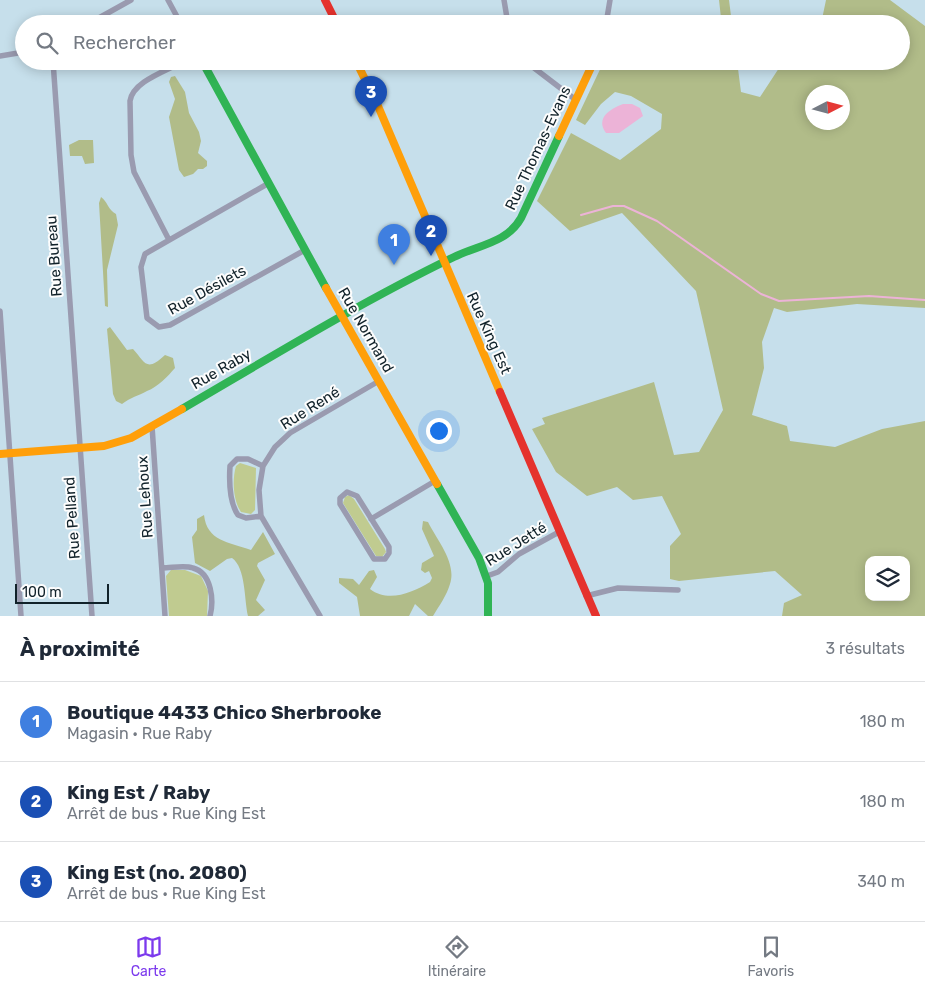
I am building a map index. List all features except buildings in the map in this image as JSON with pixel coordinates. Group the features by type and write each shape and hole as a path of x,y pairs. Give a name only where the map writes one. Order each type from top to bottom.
{"street":[{"path":"104,15 131,0"},
{"path":"168,0 176,15"},
{"path":"325,0 333,15"},
{"path":"504,0 506,15"},
{"path":"608,15 610,0"},
{"path":"0,56 15,54"},
{"name":"Rue Bureau","path":"54,70 80,448"},
{"path":"168,70 137,87 131,94 130,101 131,155 134,172 168,238"},
{"name":"Rue Normand","path":"207,70 342,318 480,558 487,576 488,616"},
{"name":"Rue King Est","path":"360,70 378,106 443,263 596,616"},
{"path":"537,70 576,100"},
{"name":"Rue Thomas-Evans","path":"443,263 505,236 515,229 590,70"},
{"name":"Rue Désilets","path":"269,183 168,238 145,254 141,267 146,314 150,322 159,327 177,322 305,250"},
{"name":"Rue Raby","path":"0,454 80,448 123,441 234,377 443,263"},
{"path":"0,311 21,616"},
{"name":"Rue René","path":"318,615 261,516 259,490 263,466 275,447 290,433 379,382"},
{"name":"Rue Lehoux","path":"152,426 165,616"},
{"name":"Rue Pelland","path":"80,448 92,616"},
{"path":"261,516 246,518 238,515 232,504 229,476 230,466 237,460 248,459 263,466"},
{"path":"371,519 435,481"},
{"path":"347,492 355,494 371,519 389,550 387,557 382,560 374,559 340,504 342,496 347,492"},
{"name":"Rue Jetté","path":"487,576 498,572 519,554 559,532"},
{"path":"162,568 189,567 201,572 206,578 211,593 210,616"},
{"path":"586,596 618,588 678,590"}],"green space":[{"path":"719,0 729,0 731,15 721,15"},
{"path":"826,0 890,0 925,26 925,308 857,304 787,312 774,308 762,342 764,368 752,415 787,426 790,441 835,447 882,429 925,421 925,616 782,616 784,603 802,595 775,571 679,581 670,579 670,546 681,534 662,496 633,500 617,487 587,496 556,472 532,429 545,424 542,418 654,382 674,455 699,452 723,410 696,291 622,213 570,231 537,201 571,133 620,160 661,129 662,114 631,96 615,92 601,104 585,125 576,120 600,70 738,70 741,92 760,97 778,70 910,70 910,15 823,15"},
{"path":"175,76 185,92 189,113 199,132 201,141 198,153 207,161 207,166 203,169 198,169 193,174 184,177 179,170 169,117 175,99 169,82 171,77"},
{"path":"79,140 93,140 94,163 85,164 82,156 70,156 69,145"},
{"path":"101,197 116,214 118,225 107,270 108,307 105,306 99,203"},
{"path":"110,327 127,350 133,349 146,364 154,363 165,355 173,358 175,368 155,387 122,404 116,401 113,394 107,329"},
{"path":"240,463 256,468 255,510 251,514 241,512 235,496 235,472 236,466"},
{"path":"349,495 354,499 385,549 386,552 382,557 376,556 343,503 345,497"},
{"path":"204,515 209,530 214,535 227,542 251,550 263,532 275,554 258,563 257,566 265,580 256,600 265,610 258,616 248,616 242,576 237,563 232,558 227,559 210,571 195,563 192,537 197,530 197,519"},
{"path":"423,521 428,522 445,552 451,568 449,588 433,616 428,616 415,604 409,616 360,616 357,597 339,583 339,578 353,579 359,585 369,571 374,570 377,577 370,589 377,593 392,596 408,593 430,582 432,578 429,571 425,573 421,570 422,563 434,556 422,529"},
{"path":"171,570 185,570 201,576 208,591 207,616 169,616 166,576"}],"shaded area":[{"path":"623,104 632,104 640,108 643,116 619,133 606,133 603,128 603,119 609,111"}],"waterway":[{"path":"581,215 613,206 624,206 657,221 761,294 779,301 869,296 925,300"}],"traffic: fast":[{"path":"207,70 326,288"},
{"path":"182,409 316,330 385,292 454,257 508,233 521,218 559,136"},
{"path":"437,484 479,558 488,583 488,616"}],"traffic: slow":[{"path":"360,70 378,106 500,392"},
{"path":"559,136 590,70"},
{"path":"326,288 437,484"},
{"path":"0,454 104,446 131,438 182,409"}],"traffic: jam":[{"path":"325,0 332,15"},
{"path":"500,392 596,616"}],"place":[{"name":"King Est (no. 2080)","path":"371,117"},
{"name":"King Est / Raby","path":"431,256"},
{"name":"Boutique 4433 Chico Sherbrooke","path":"394,265"}]}
